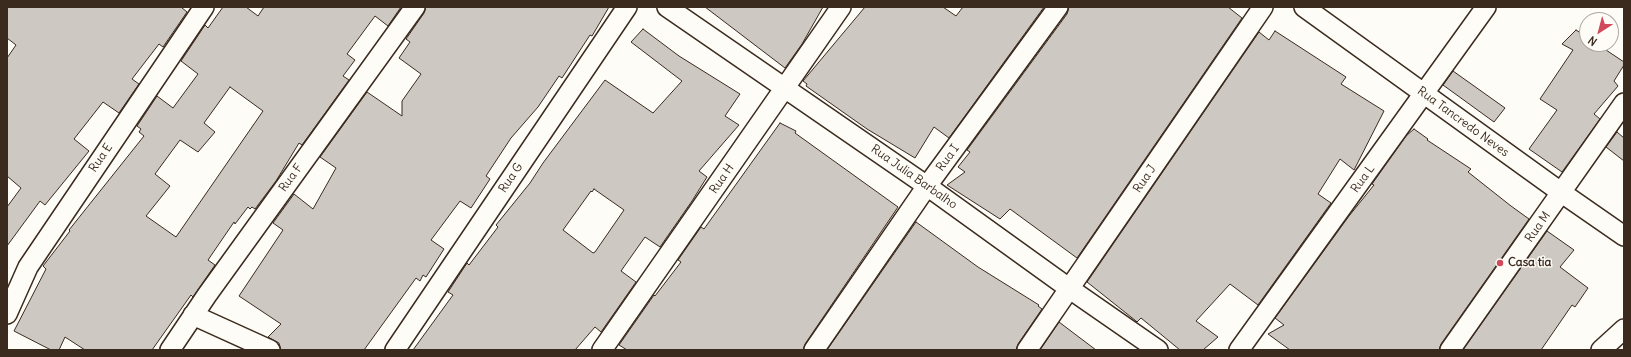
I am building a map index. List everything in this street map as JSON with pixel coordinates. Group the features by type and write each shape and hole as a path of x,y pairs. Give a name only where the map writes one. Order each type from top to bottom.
{"street":[{"name":"Rua E","path":"7,314 28,267 204,7"},
{"name":"Rua F","path":"170,350 193,315 415,7"},
{"name":"Rua G","path":"395,350 627,7"},
{"name":"Rua Julia Barbalho","path":"667,7 927,186 1070,289 1158,350"},
{"name":"Rua H","path":"602,350 841,7"},
{"name":"Rua I","path":"814,350 927,186 1058,7"},
{"name":"Rua J","path":"1027,350 1263,7"},
{"name":"Rua Tancredo Neves","path":"1304,7 1624,236"},
{"name":"Rua L","path":"1239,350 1486,7"},
{"name":"Rua M","path":"1450,350 1624,103"},
{"path":"193,315 270,350"},
{"path":"1601,350 1624,329"}],"building":[{"path":"7,7 181,7 187,12 163,47 159,44 132,79 139,84 119,113 103,102 74,139 89,151 45,205 40,201 7,246 7,207 21,188 7,176 7,58 16,45 7,38"},
{"path":"223,7 246,7 258,16 264,7 401,7 388,26 375,16 347,54 355,60 343,76 349,80 302,145 299,143 276,181 255,209 252,207 250,209 248,207 235,224 234,222 208,260 215,265 193,297 191,295 152,350 85,350 65,337 59,350 51,350 14,331 46,269 43,266 70,231 69,230 144,136 139,132 141,129 137,126 157,96 173,108 198,74 181,61 205,25 208,28","holes":["230,87 263,111 176,237 146,216 170,186 155,174 180,140 198,152 215,132 204,123"]},
{"path":"426,7 609,7 592,36 590,35 562,78 559,76 538,107 511,138 486,176 490,179 471,208 460,201 431,240 444,249 426,277 423,275 420,281 416,278 364,350 281,350 279,343 268,337 281,324 239,296 283,230 273,223 294,194 313,209 336,168 320,157 367,92 402,116 402,101 421,74 399,58 410,42 406,39 424,13"},
{"path":"705,7 823,7 802,44 785,68"},
{"path":"865,7 943,7 956,16 963,7 1044,7 949,138 934,127 915,158 867,129 806,86 807,84 803,81"},
{"path":"1069,7 1228,7 1242,18 1077,258 1010,209 1000,219 947,185 965,172 958,167 970,152 967,150 1067,14"},
{"path":"643,29 679,56 740,94 725,116 739,125 699,171 707,177 660,247 645,237 621,271 636,282 601,332 595,327 575,350 413,350 453,295 448,292 467,263 469,265 498,227 496,225 530,183 543,163 605,80 653,113 682,81 631,42","holes":["594,189 624,210 593,253 563,230"]},
{"path":"1576,30 1579,32 1579,52 1609,52 1624,62 1624,65 1614,81 1618,86 1594,114 1600,119 1562,172 1529,149 1557,110 1540,99 1573,50 1562,44"},
{"path":"1275,31 1346,77 1341,84 1384,111 1354,170 1340,159 1318,194 1331,203 1258,305 1230,284 1196,321 1218,337 1203,350 1180,350 1141,318 1137,322 1087,282 1259,32 1269,40"},
{"path":"1453,71 1505,108 1494,122 1443,85"},
{"path":"780,123 796,131 795,133 898,207 805,344 803,350 627,350 619,345 654,295 655,296 681,262 678,260 701,227 704,229"},
{"path":"1414,129 1428,139 1427,140 1471,169 1468,172 1529,219 1441,344 1439,350 1290,350 1268,334 1284,325 1275,318 1349,216 1374,185 1372,184 1406,136"},
{"path":"1617,132 1624,138 1624,161 1606,147"},
{"path":"916,222 978,267 1039,305 1038,306 1042,309 1018,344 1016,350 827,350"},
{"path":"1547,231 1574,250 1560,267 1588,288 1575,307 1572,305 1541,350 1463,350"},
{"path":"1059,322 1096,350 1040,350"}],"place":[{"name":"Casa tia","path":"1500,263"}]}
